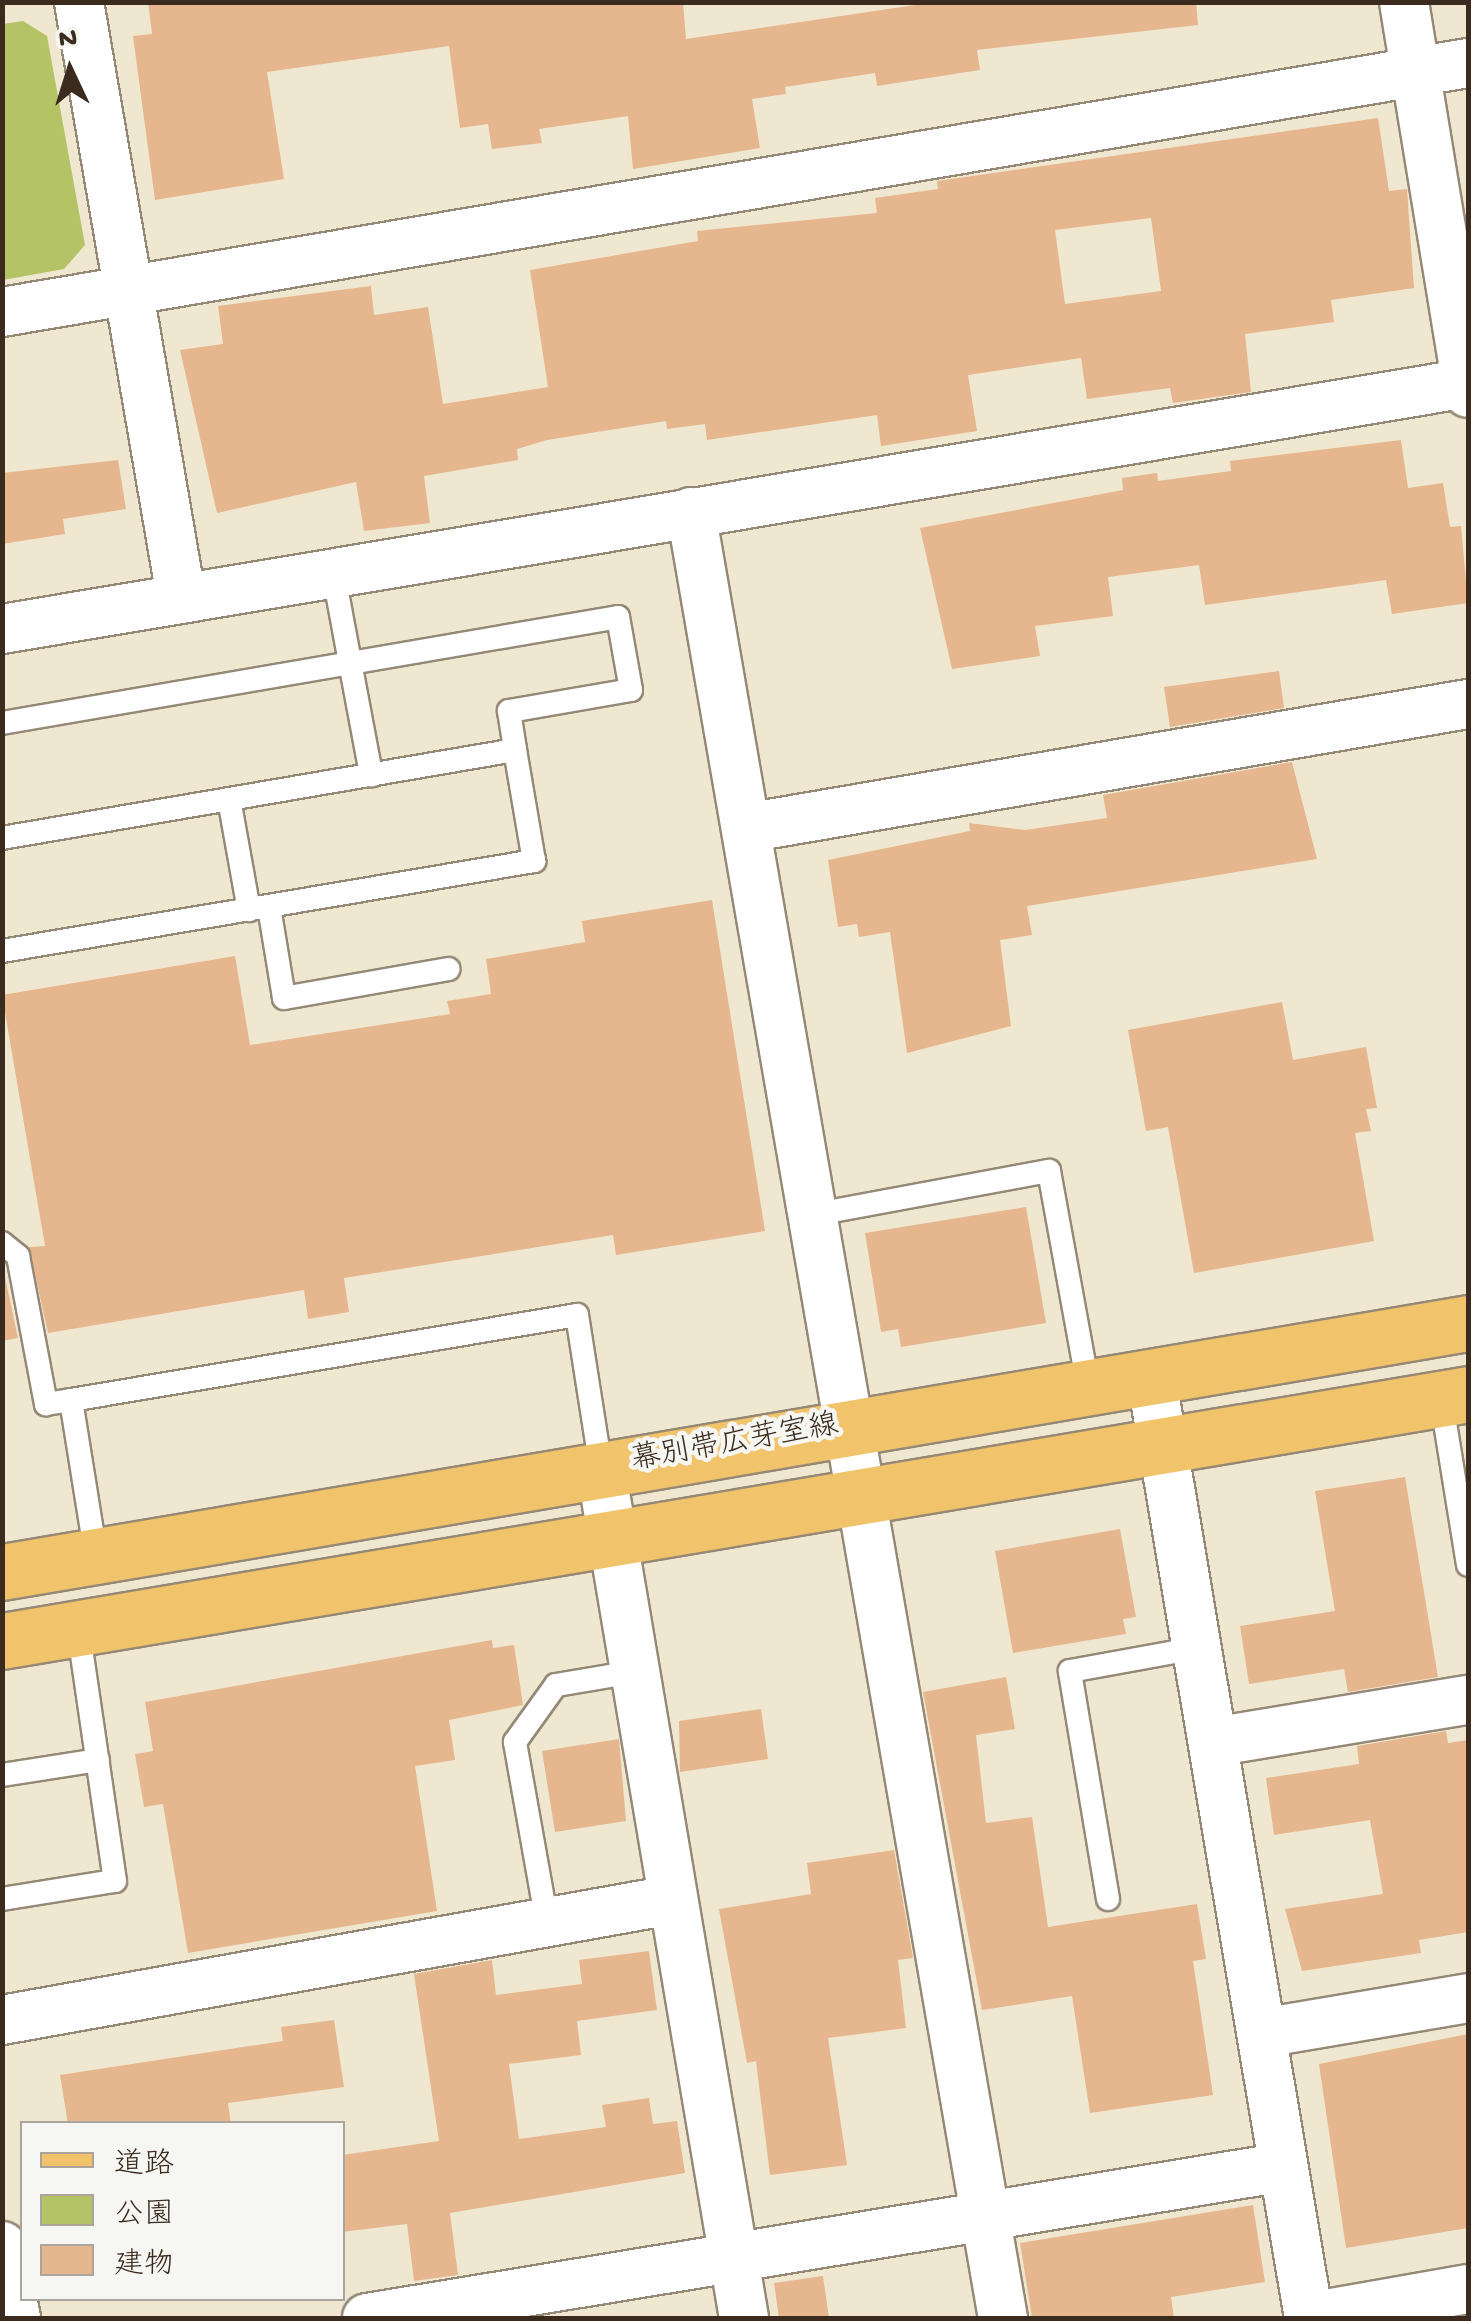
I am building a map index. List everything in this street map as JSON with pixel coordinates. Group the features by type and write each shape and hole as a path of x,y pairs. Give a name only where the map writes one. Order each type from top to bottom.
{"main road":[{"name":"幕別帯広芽室線","path":"2,1572 1468,1322"},
{"path":"2,1641 612,1535 1455,1396"}],"street":[{"path":"80,2 181,596"},
{"path":"2,629 181,596 1468,386 1404,2"},
{"path":"2,312 1468,63"},
{"path":"691,512 857,1494 1003,2318"},
{"path":"746,828 1468,704"},
{"path":"1151,1376 1309,2318 1468,2289"},
{"path":"601,1469 744,2318"},
{"path":"1213,1742 1468,1700"},
{"path":"2,2020 671,1900"},
{"path":"1262,2033 1468,1998"},
{"path":"367,2318 1284,2167"},
{"path":"2,2246 16,2318"}],"lane":[{"path":"333,571 371,775"},
{"path":"2,723 618,617 631,690 509,710 534,862 2,951"},
{"path":"2,838 515,750"},
{"path":"230,799 284,998 448,969"},
{"path":"811,1214 1049,1171 1088,1385"},
{"path":"2,1243 18,1256 46,1404 577,1316 601,1469"},
{"path":"1455,1396 1468,1565"},
{"path":"71,1400 96,1556"},
{"path":"2,1899 115,1880 78,1627"},
{"path":"1108,1899 1070,1671 1197,1648"},
{"path":"547,1922 515,1742 556,1686 634,1672"},
{"path":"2,1775 98,1760"}],"green space":[{"path":"23,21 47,36 85,245 64,269 3,280 3,24"}],"building":[{"path":"148,2 683,2 686,39 935,2 1196,2 1198,25 977,50 980,70 877,86 875,73 785,87 786,94 752,99 760,148 633,169 628,116 539,129 542,143 492,149 488,124 460,128 449,46 267,72 284,179 155,200 133,36 152,34"},
{"path":"1378,118 1389,191 1407,189 1414,288 1331,300 1334,322 1245,334 1251,392 1173,403 1170,388 1087,399 1081,358 968,375 977,431 881,446 877,415 707,440 705,424 667,429 666,421 547,440 517,449 518,460 424,476 430,523 364,531 356,482 217,513 180,350 223,344 218,306 371,286 374,315 428,307 443,404 548,387 530,270 698,241 697,231 877,213 875,198 938,189 937,181","holes":["1151,218 1161,291 1065,304 1055,230"]},
{"path":"1401,440 1408,488 1443,483 1450,527 1461,526 1468,603 1392,614 1386,580 1205,605 1199,565 1108,577 1113,616 1035,626 1040,656 952,669 920,528 1123,490 1122,478 1157,473 1158,481 1231,471 1230,461"},
{"path":"118,460 126,509 63,519 65,534 2,544 2,473"},
{"path":"1279,671 1284,708 1170,727 1164,687"},
{"path":"1292,762 1317,859 1027,906 1032,935 1000,940 1011,1026 907,1053 890,932 859,937 857,924 838,927 828,860 970,831 969,823 1025,830 1107,818 1103,795"},
{"path":"712,900 765,1231 616,1255 613,1235 344,1278 349,1312 308,1319 304,1290 48,1333 29,1247 45,1246 2,995 235,956 250,1045 450,1014 447,1001 491,994 486,959 585,942 582,921"},
{"path":"1282,1002 1293,1060 1366,1047 1377,1108 1366,1109 1371,1131 1355,1133 1374,1241 1194,1273 1168,1127 1146,1131 1128,1030"},
{"path":"1026,1207 1046,1323 901,1347 898,1329 881,1332 865,1233"},
{"path":"2,1263 18,1338 2,1341"},
{"path":"1405,1477 1438,1677 1348,1692 1344,1669 1249,1684 1240,1626 1335,1611 1315,1491"},
{"path":"1120,1529 1136,1617 1123,1619 1126,1634 1013,1653 995,1551"},
{"path":"492,1640 493,1648 514,1645 523,1705 449,1720 455,1760 415,1766 437,1911 188,1953 163,1804 144,1807 135,1754 153,1751 145,1702"},
{"path":"1006,1677 1015,1729 976,1735 986,1823 1032,1817 1048,1927 1197,1904 1206,1959 1193,1961 1213,2095 1090,2113 1072,1996 982,2010 923,1692"},
{"path":"761,1709 768,1759 680,1772 679,1721"},
{"path":"1446,1731 1448,1743 1468,1740 1468,1932 1419,1940 1421,1953 1302,1971 1285,1909 1383,1894 1370,1820 1274,1835 1266,1778 1359,1764 1357,1746"},
{"path":"619,1739 626,1821 555,1832 542,1751"},
{"path":"894,1850 913,1958 898,1960 906,2028 828,2038 847,2165 770,2175 756,2061 747,2063 719,1909 811,1894 807,1863"},
{"path":"649,1951 657,2010 577,2021 581,2055 509,2064 519,2139 606,2127 602,2105 649,2098 653,2124 677,2121 685,2173 450,2213 458,2275 414,2281 407,2224 345,2232 345,2155 439,2141 414,1974 492,1960 496,1995 582,1984 579,1960"},
{"path":"334,2020 344,2087 228,2103 231,2121 68,2121 60,2075 283,2041 281,2027"},
{"path":"1468,2034 1468,2228 1346,2248 1319,2064"},
{"path":"1253,2205 1265,2282 1171,2297 1174,2318 1032,2318 1020,2243"},
{"path":"823,2276 829,2318 779,2318 774,2283"}]}
